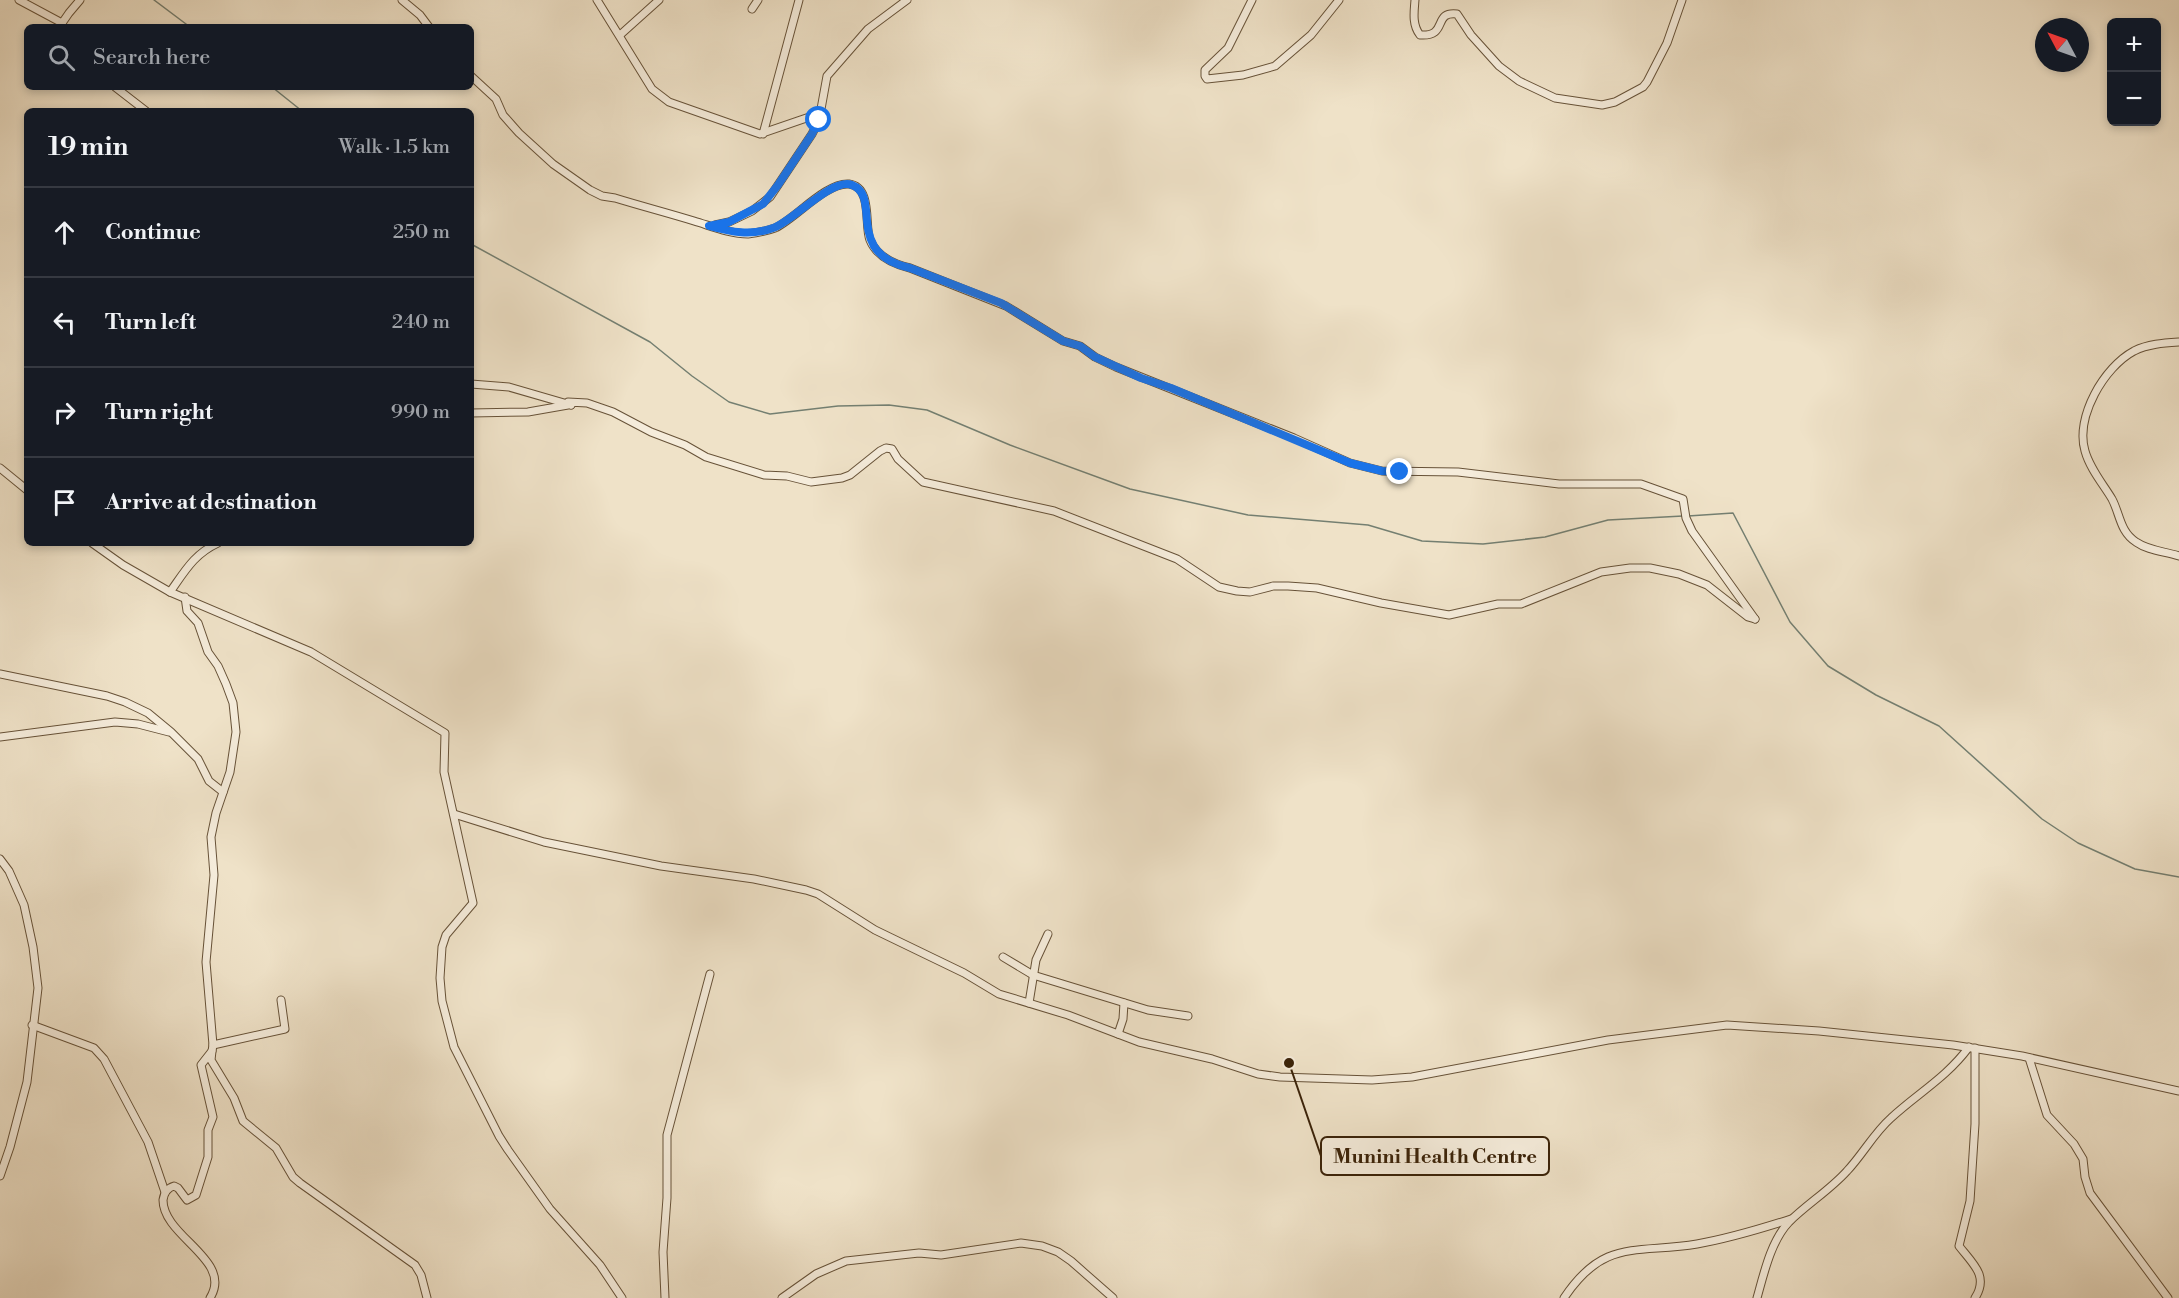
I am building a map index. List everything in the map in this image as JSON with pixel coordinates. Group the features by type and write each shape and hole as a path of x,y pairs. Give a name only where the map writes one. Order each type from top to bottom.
{"street":[{"path":"19,0 59,24"},
{"path":"62,24 80,0"},
{"path":"402,0 427,24"},
{"path":"597,0 652,89 663,98 688,110 763,134 821,113"},
{"path":"620,35 658,0"},
{"path":"752,9 758,0"},
{"path":"763,134 799,0"},
{"path":"709,226 729,222 763,204 812,134 821,113 827,76 868,29 907,0"},
{"path":"1252,0 1228,48 1205,70 1207,79 1243,75 1275,66 1311,35 1338,0"},
{"path":"1415,0 1414,21 1420,35 1432,35 1437,31 1445,15 1457,14 1485,53 1519,81 1555,98 1602,105 1615,102 1643,87 1647,82 1673,31 1682,0"},
{"path":"474,79 496,99 503,114 519,133 578,183 602,196 709,226 747,234 774,228 813,199 839,185 852,185 866,204 869,238 882,256 895,265 910,268 1001,303 1063,341 1080,346 1095,357 1116,367 1294,438 1350,463 1382,471 1458,472 1559,484 1641,484 1683,499 1686,518 1692,531 1755,619 1748,618 1707,585 1693,578 1657,568 1639,567 1601,572 1521,604 1498,604 1449,615 1381,603 1317,588 1273,586 1250,592 1237,591 1219,587 1177,559 1054,512 923,482 898,459 892,449 886,448 880,451 850,475 811,482 733,467 651,432 621,415 587,403 568,402 571,405"},
{"path":"120,90 143,108"},
{"path":"2179,342 2146,346 2122,358 2097,388 2091,399 2085,416 2084,431 2084,449 2088,462 2114,504 2123,530 2133,541 2147,549 2179,556"},
{"path":"474,384 509,387 571,405"},
{"path":"474,413 528,411 571,405"},
{"path":"0,468 24,488"},
{"path":"96,546 170,591 312,652 442,730 445,737 444,772 473,903 451,929 442,947 440,978 442,1000 453,1047 508,1150 549,1209 600,1265 622,1298"},
{"path":"170,591 194,559 211,546"},
{"path":"185,597 187,611 198,623 208,652 218,666 234,711 237,737 230,772 216,813 211,837 214,875 206,962 211,1060 234,1098 247,1126 262,1135 276,1148 293,1177 415,1265 421,1275 427,1298"},
{"path":"0,674 117,699 148,713 198,759 209,781 223,792"},
{"path":"0,737 115,722 138,724 171,732"},
{"path":"454,814 544,842 661,866 754,879 806,890 818,894 875,930 964,973 999,994 1068,1015 1139,1042 1212,1059 1258,1074 1280,1077 1372,1080 1424,1076 1608,1040 1727,1025 1819,1031 1972,1048 2029,1058 2179,1091"},
{"path":"0,859 9,871 24,905 33,947 38,988 27,1082 0,1176"},
{"path":"1029,1003 1039,951 1048,934"},
{"path":"1003,957 1033,975 1124,1004 1188,1016"},
{"path":"664,1298 663,1252 667,1198 667,1135 711,974"},
{"path":"165,1192 174,1186 187,1200 196,1196 200,1187 208,1157 208,1130 213,1117 201,1065 212,1048 285,1029 281,1000"},
{"path":"1118,1034 1124,1019 1124,1004"},
{"path":"32,1025 94,1048 104,1059 148,1142 165,1192 163,1198 167,1218 205,1259 212,1270 215,1288 210,1298"},
{"path":"1758,1298 1765,1270 1788,1223 1845,1173 1890,1119 1931,1087 1972,1048"},
{"path":"1972,1048 1975,1124 1970,1201 1959,1246 1980,1274 1982,1283 1975,1298"},
{"path":"2029,1058 2047,1115 2074,1144 2084,1159 2085,1177 2090,1193 2168,1298"},
{"path":"1564,1298 1591,1266 1623,1252 1722,1240 1794,1219"},
{"path":"782,1298 816,1274 846,1261 919,1253 941,1255 1020,1243 1041,1246 1058,1252 1113,1298"}],"waterway":[{"path":"154,0 186,24"},
{"path":"276,90 298,108"},
{"path":"474,246 650,342 729,402 770,414 838,406 889,405 927,410 1010,445 1130,489 1248,515 1368,525 1422,541 1483,544 1545,537 1608,520 1683,516"},
{"path":"1688,516 1733,513 1790,622 1828,666 1876,695 1939,726 2042,819 2078,843 2135,869 2179,877"}],"place":[{"name":"Munini Health Centre","path":"1289,1063"}],"route":[{"path":"819,120 812,134 763,204 729,222 709,226 747,234 774,228 813,199 839,185 852,185 866,204 869,238 882,256 895,265 910,268 1006,306 1031,323 1063,341 1080,346 1095,357 1141,378 1294,438 1309,447 1350,463 1382,471 1400,472"}]}
